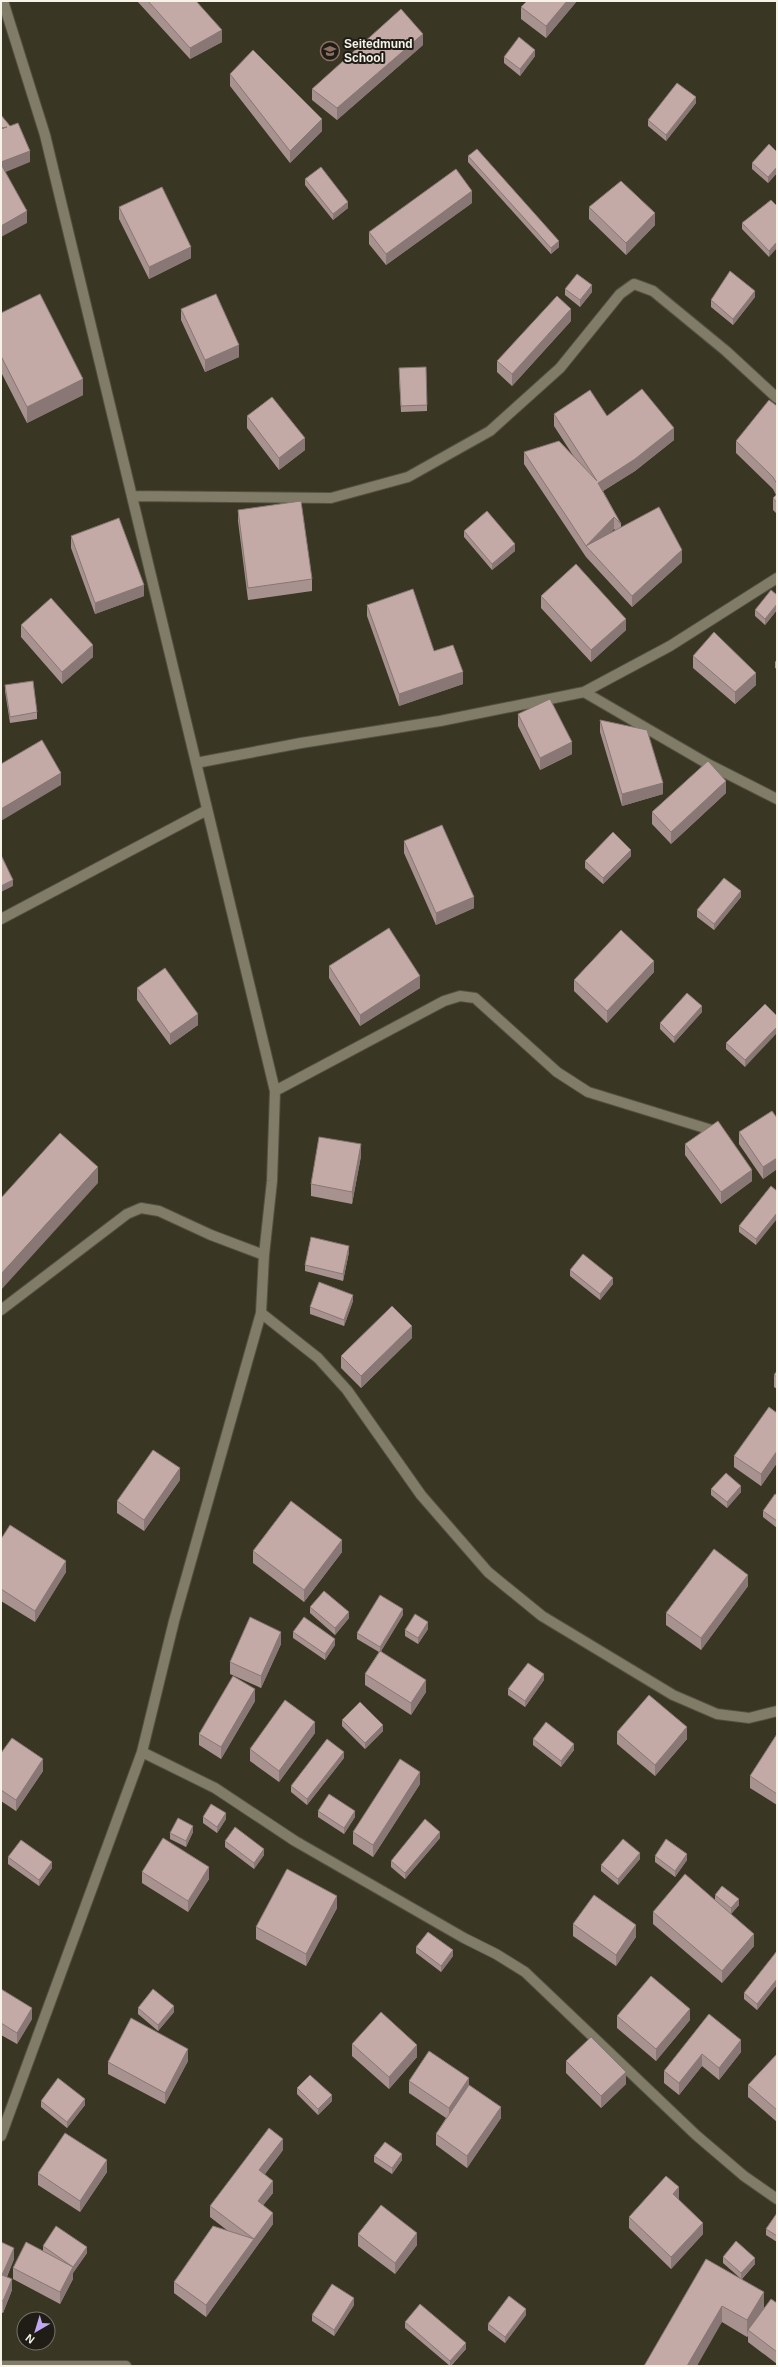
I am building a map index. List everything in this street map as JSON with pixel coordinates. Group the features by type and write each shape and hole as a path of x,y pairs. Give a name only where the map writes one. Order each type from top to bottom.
{"street":[{"path":"1,2136 142,1752 174,1621 261,1313 264,1255 272,1181 275,1091 46,135 3,1"},
{"path":"132,496 331,498 408,477 490,431 560,368 620,294 634,284 653,291 726,351 777,398"},
{"path":"196,763 301,743 440,721 584,692 670,646 777,578"},
{"path":"584,692 708,764 777,799"},
{"path":"1,918 207,810"},
{"path":"275,1091 444,1001 460,996 475,998 557,1072 588,1092 718,1132"},
{"path":"1,1310 128,1214 141,1208 159,1211 212,1235 264,1255"},
{"path":"261,1313 318,1358 347,1390 420,1495 488,1572 542,1616 673,1695 717,1714 749,1718 777,1711"},
{"path":"142,1752 215,1788 295,1840 525,1972 701,2140 744,2176 777,2199"},
{"path":"1,2366 126,2366"}],"building":[{"path":"148,1 196,1 222,30 190,48"},
{"path":"527,1 567,1 546,26 521,7"},
{"path":"401,9 423,34 337,108 312,89"},
{"path":"519,37 535,50 520,69 504,57"},
{"path":"253,50 322,119 290,151 230,74"},
{"path":"677,83 696,97 666,135 648,120"},
{"path":"1,115 10,126 18,123 30,151 1,162 1,129 7,127 1,128"},
{"path":"769,144 777,152 777,167 768,177 752,163"},
{"path":"477,149 559,241 551,248 468,156"},
{"path":"1,166 27,211 1,226"},
{"path":"321,167 348,202 333,214 305,179"},
{"path":"456,169 472,191 386,254 369,232"},
{"path":"621,181 655,213 626,243 589,207"},
{"path":"162,187 191,247 149,267 119,207"},
{"path":"771,200 777,206 777,242 769,251 742,223"},
{"path":"730,271 755,291 733,319 711,300"},
{"path":"577,274 592,285 580,300 565,289"},
{"path":"40,294 83,379 27,407 1,356 1,313"},
{"path":"216,294 239,345 205,360 181,309"},
{"path":"557,296 571,309 512,374 497,361"},
{"path":"426,367 427,405 401,406 399,368"},
{"path":"642,389 674,428 635,459 598,483 621,524 614,517 586,546 524,452 559,441 597,481 554,414 590,390 607,416"},
{"path":"272,397 305,438 279,458 247,416"},
{"path":"769,400 777,406 777,484 773,477 736,441"},
{"path":"777,494 777,503 773,498"},
{"path":"301,501 312,579 248,588 238,510"},
{"path":"659,507 682,550 632,596 586,546"},
{"path":"487,511 515,544 492,564 464,531"},
{"path":"119,518 144,585 95,603 71,536"},
{"path":"576,564 626,619 591,650 541,596"},
{"path":"413,589 434,651 453,645 463,672 399,694 367,605"},
{"path":"771,590 777,595 777,604 765,619 755,610"},
{"path":"51,598 93,645 62,672 21,625"},
{"path":"714,632 756,673 735,692 693,656"},
{"path":"33,681 37,712 10,717 5,685"},
{"path":"550,699 572,742 540,758 518,714"},
{"path":"600,720 647,730 663,783 622,794"},
{"path":"42,740 61,773 1,809 1,764"},
{"path":"708,761 726,781 671,832 652,812"},
{"path":"442,825 474,897 436,913 404,841"},
{"path":"613,832 631,850 603,878 585,861"},
{"path":"1,855 13,880 1,886"},
{"path":"724,878 741,891 714,924 697,910"},
{"path":"389,928 420,976 360,1015 329,966"},
{"path":"621,930 654,961 607,1011 574,980"},
{"path":"165,968 198,1014 170,1034 137,988"},
{"path":"687,993 702,1006 674,1037 660,1023"},
{"path":"765,1004 777,1016 777,1027 745,1060 726,1043"},
{"path":"772,1111 777,1118 777,1158 763,1167 739,1132"},
{"path":"718,1121 752,1170 721,1192 685,1144"},
{"path":"60,1133 98,1167 1,1274 1,1198"},
{"path":"319,1137 361,1144 352,1192 311,1184"},
{"path":"771,1186 777,1191 777,1213 756,1239 739,1226"},
{"path":"311,1237 349,1246 343,1274 305,1265"},
{"path":"583,1254 613,1278 600,1294 570,1270"},
{"path":"319,1282 353,1295 344,1320 310,1307"},
{"path":"392,1306 412,1326 361,1376 341,1356"},
{"path":"769,1407 777,1413 777,1451 761,1474 734,1456"},
{"path":"153,1450 180,1468 144,1520 117,1501"},
{"path":"726,1473 741,1486 727,1502 711,1489"},
{"path":"775,1494 777,1495 777,1521 763,1511"},
{"path":"291,1501 342,1540 304,1590 253,1551"},
{"path":"10,1525 66,1561 35,1611 1,1589 1,1539"},
{"path":"714,1549 748,1575 701,1638 666,1613"},
{"path":"324,1591 349,1612 335,1628 310,1607"},
{"path":"380,1595 403,1609 380,1647 357,1633"},
{"path":"415,1614 428,1622 418,1638 405,1630"},
{"path":"250,1617 281,1632 261,1676 230,1662"},
{"path":"304,1617 335,1639 325,1654 293,1632"},
{"path":"380,1651 426,1680 411,1703 365,1674"},
{"path":"528,1663 544,1674 525,1701 508,1689"},
{"path":"233,1676 255,1689 221,1747 199,1734"},
{"path":"649,1695 687,1727 655,1765 617,1732"},
{"path":"285,1700 315,1722 279,1771 250,1749"},
{"path":"360,1702 383,1725 365,1743 342,1720"},
{"path":"546,1722 574,1744 561,1761 533,1739"},
{"path":"777,1734 777,1794 750,1776"},
{"path":"12,1738 43,1759 16,1800 1,1790 1,1753"},
{"path":"327,1739 344,1752 307,1799 291,1786"},
{"path":"400,1759 420,1772 373,1845 353,1832"},
{"path":"329,1794 355,1811 344,1828 318,1811"},
{"path":"211,1804 226,1813 217,1827 203,1817"},
{"path":"178,1818 193,1826 186,1841 170,1833"},
{"path":"425,1819 440,1832 405,1873 391,1861"},
{"path":"235,1827 264,1849 254,1863 225,1841"},
{"path":"163,1838 209,1867 188,1901 142,1872"},
{"path":"623,1839 640,1853 618,1879 601,1865"},
{"path":"666,1839 687,1854 675,1871 655,1856"},
{"path":"21,1840 52,1862 39,1880 8,1857"},
{"path":"287,1869 337,1896 306,1954 256,1927"},
{"path":"685,1874 754,1934 722,1971 653,1912"},
{"path":"722,1886 739,1899 731,1908 715,1895"},
{"path":"594,1895 636,1925 616,1955 573,1924"},
{"path":"428,1932 453,1950 441,1966 416,1947"},
{"path":"777,1951 777,1979 757,2004 744,1993"},
{"path":"651,1976 690,2009 656,2049 617,2016"},
{"path":"1,1989 32,2008 17,2033 1,2023"},
{"path":"153,1989 174,2006 158,2025 138,2008"},
{"path":"381,2012 417,2045 389,2077 352,2044"},
{"path":"709,2014 741,2040 719,2068 702,2054 679,2083 664,2071"},
{"path":"131,2018 188,2049 165,2093 108,2062"},
{"path":"591,2037 626,2072 601,2096 566,2061"},
{"path":"429,2051 469,2078 449,2108 409,2081"},
{"path":"777,2054 777,2110 748,2085"},
{"path":"310,2075 332,2095 318,2109 297,2088"},
{"path":"58,2078 85,2099 67,2122 41,2101"},
{"path":"469,2085 501,2107 467,2156 436,2134"},
{"path":"269,2128 283,2139 259,2170 273,2181 258,2201 273,2213 254,2239 210,2206"},
{"path":"65,2133 107,2160 80,2201 38,2173"},
{"path":"385,2142 402,2154 392,2168 374,2156"},
{"path":"666,2176 679,2187 673,2194 703,2223 671,2257 629,2217"},
{"path":"381,2205 417,2233 395,2263 358,2234"},
{"path":"777,2213 777,2236 766,2229"},
{"path":"56,2226 87,2247 73,2267 43,2246"},
{"path":"213,2226 254,2239 206,2305 174,2282"},
{"path":"736,2241 755,2258 741,2273 723,2257"},
{"path":"1,2242 14,2248 2,2275 12,2279 3,2301 1,2300"},
{"path":"26,2242 73,2267 60,2292 13,2268"},
{"path":"706,2259 764,2292 747,2320 722,2306 687,2366 644,2366"},
{"path":"332,2284 354,2298 334,2330 312,2315"},
{"path":"509,2296 526,2309 505,2337 488,2324"},
{"path":"771,2299 777,2303 777,2352 748,2330"},
{"path":"420,2304 466,2343 450,2361 405,2322"}],"place":[{"name":"Seitedmund School","path":"330,51"}]}
